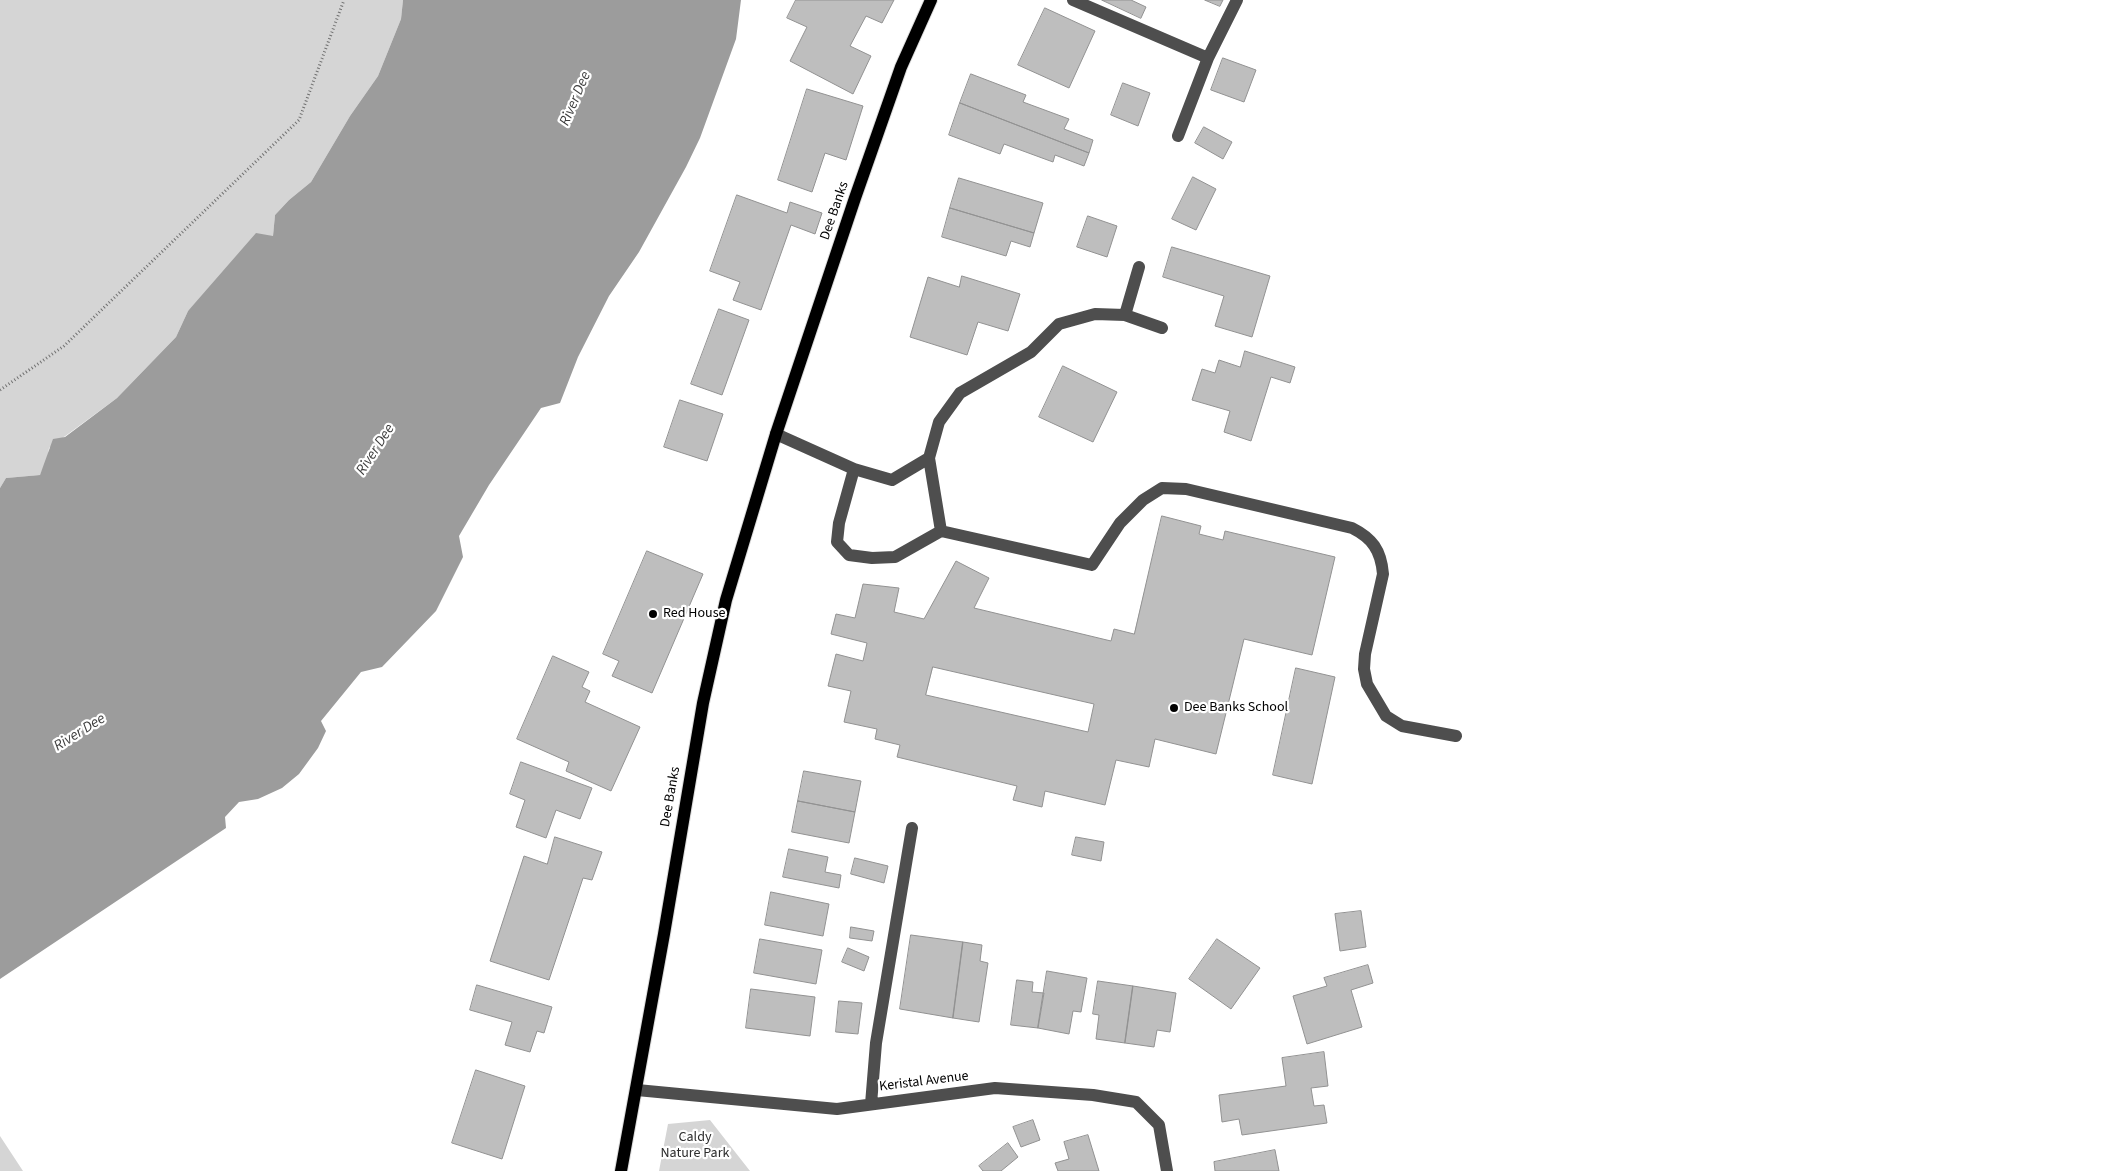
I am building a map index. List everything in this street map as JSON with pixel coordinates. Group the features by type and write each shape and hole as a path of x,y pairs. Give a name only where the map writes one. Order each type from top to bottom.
{"main road":[{"name":"Dee Banks","path":"621,1171 637,1090 703,702 726,600 776,434 852,207 895,86 931,0"}],"street":[{"path":"1073,0 1208,58"},
{"path":"1178,136 1208,58 1238,0"},
{"path":"1125,316 1139,267"},
{"path":"941,531 929,458 939,422 960,393 1031,352 1059,324 1095,314 1125,316 1162,328"},
{"path":"776,434 854,469 892,480 929,458"},
{"path":"854,469 839,523 837,542 849,555 872,558 895,556 941,531 1092,565 1120,523 1143,500 1162,488 1186,489 1352,528 1364,534 1376,545 1382,560 1383,574 1365,654 1364,669 1367,684 1386,716 1402,726 1456,736"},
{"path":"871,1104 876,1043 912,828"},
{"name":"Keristal Avenue","path":"637,1090 836,1110 995,1088 1093,1094 1136,1102 1159,1125 1167,1171"}],"path":[{"path":"0,390 64,346 299,120 344,0"}],"green space":[{"path":"0,0 403,0 401,19 378,76 350,116 311,182 289,200 275,215 273,236 188,311 176,337 117,398 49,448 47,460 40,475 6,478 0,488"},
{"name":"Caldy Nature Park","path":"710,1120 750,1171 659,1171 668,1124"},
{"path":"0,1136 23,1171 0,1171"}],"water":[{"name":"River Dee","path":"403,0 741,0 736,39 700,138 686,167 639,252 609,296 578,357 560,403 541,408 489,485 459,536 463,557 436,611 382,667 361,672 321,721 326,731 318,748 299,774 282,788 258,799 239,802 225,817 226,828 0,979 0,488 6,478 40,475 53,439 65,437 117,398 176,337 188,311 256,233 273,236 275,215 289,200 311,182 350,116 378,76 401,19"}],"building":[{"path":"796,0 894,0 882,23 866,16 850,46 871,56 853,94 790,61 807,27 787,18"},
{"path":"1102,0 1131,0 1146,7 1141,18"},
{"path":"1205,0 1223,0 1220,6"},
{"path":"1045,8 1095,31 1069,88 1018,65"},
{"path":"1223,58 1256,70 1244,102 1211,90"},
{"path":"971,74 1026,95 1023,102 1069,119 1064,129 1093,140 1089,153 960,103"},
{"path":"1123,83 1150,93 1138,126 1111,115"},
{"path":"807,89 863,106 846,160 825,153 812,192 778,180"},
{"path":"960,103 1089,153 1084,166 1055,155 1053,162 1004,144 1000,154 949,135"},
{"path":"1204,127 1232,142 1223,159 1195,143"},
{"path":"1193,177 1216,189 1196,230 1172,219"},
{"path":"959,178 1043,203 1034,233 950,208"},
{"path":"737,195 787,213 790,202 822,213 815,234 791,225 761,310 733,300 740,282 710,271"},
{"path":"950,208 1034,233 1030,247 1011,241 1006,256 942,237"},
{"path":"1088,216 1117,226 1107,257 1077,247"},
{"path":"1172,247 1270,276 1252,337 1215,326 1224,296 1163,277"},
{"path":"962,276 1020,294 1008,331 978,322 967,355 910,337 928,277 959,287"},
{"path":"719,309 749,320 722,395 691,384"},
{"path":"1245,351 1295,367 1290,383 1271,377 1251,441 1224,432 1230,411 1192,400 1202,369 1215,373 1219,360 1240,367"},
{"path":"1063,366 1117,392 1093,442 1039,417"},
{"path":"680,400 723,414 707,461 664,447"},
{"path":"1162,516 1201,526 1199,534 1223,540 1225,531 1335,557 1312,655 1244,639 1216,754 1155,739 1149,767 1116,760 1105,805 1045,791 1042,807 1013,800 1017,786 897,757 900,745 875,739 877,729 844,722 851,691 828,686 836,654 863,661 867,643 831,634 836,614 855,618 863,584 899,588 894,612 924,619 956,561 989,578 974,608 1111,641 1114,629 1134,634","holes":["933,667 1094,704 1088,732 926,695"]},
{"name":"Red House","path":"647,551 703,574 652,693 612,676 619,661 603,654"},
{"path":"553,656 589,672 582,687 590,691 585,702 640,727 611,791 566,771 569,762 517,739"},
{"path":"1296,668 1335,677 1312,784 1273,775"},
{"path":"521,762 592,788 580,819 556,810 546,838 516,827 525,800 510,794"},
{"path":"804,771 861,781 855,812 798,801"},
{"path":"798,801 855,812 849,843 792,832"},
{"path":"555,837 602,852 592,880 583,878 549,980 490,961 524,856 547,864"},
{"path":"1076,837 1104,842 1101,861 1072,855"},
{"path":"789,849 828,857 825,872 841,875 839,888 783,877"},
{"path":"855,858 888,866 884,883 851,874"},
{"path":"771,892 829,904 823,936 765,925"},
{"path":"1361,911 1366,947 1340,951 1335,914"},
{"path":"851,927 874,931 872,941 850,938"},
{"path":"911,935 963,942 953,1018 900,1009"},
{"path":"760,939 822,950 816,984 754,973"},
{"path":"1217,939 1260,968 1231,1009 1189,979"},
{"path":"963,942 982,945 980,961 988,963 979,1022 953,1018"},
{"path":"848,948 869,957 864,971 842,962"},
{"path":"1368,965 1373,983 1351,990 1362,1027 1307,1044 1293,996 1327,986 1324,978"},
{"path":"1047,971 1087,978 1081,1012 1073,1011 1069,1034 1038,1028"},
{"path":"1017,980 1033,982 1032,992 1044,993 1038,1028 1011,1025"},
{"path":"1098,981 1133,986 1125,1043 1096,1039 1099,1015 1093,1014"},
{"path":"477,985 552,1007 544,1033 537,1031 530,1052 505,1045 512,1022 470,1010"},
{"path":"1133,986 1176,993 1170,1032 1157,1030 1154,1047 1125,1043"},
{"path":"751,989 815,997 810,1036 746,1028"},
{"path":"839,1001 862,1003 858,1034 836,1032"},
{"path":"1324,1052 1328,1086 1311,1088 1314,1106 1324,1105 1327,1123 1242,1135 1239,1119 1222,1122 1219,1095 1286,1086 1282,1058"},
{"path":"476,1070 525,1086 502,1159 452,1143"},
{"path":"1033,1120 1040,1140 1021,1147 1013,1127"},
{"path":"1088,1135 1099,1171 1058,1171 1055,1163 1069,1159 1064,1142"},
{"path":"1008,1143 1018,1157 1001,1171 983,1171 979,1166"},
{"path":"1275,1150 1279,1171 1215,1171 1214,1162"}],"place":[{"name":"Red House","path":"653,614"},
{"name":"Dee Banks School","path":"1174,708"}]}
